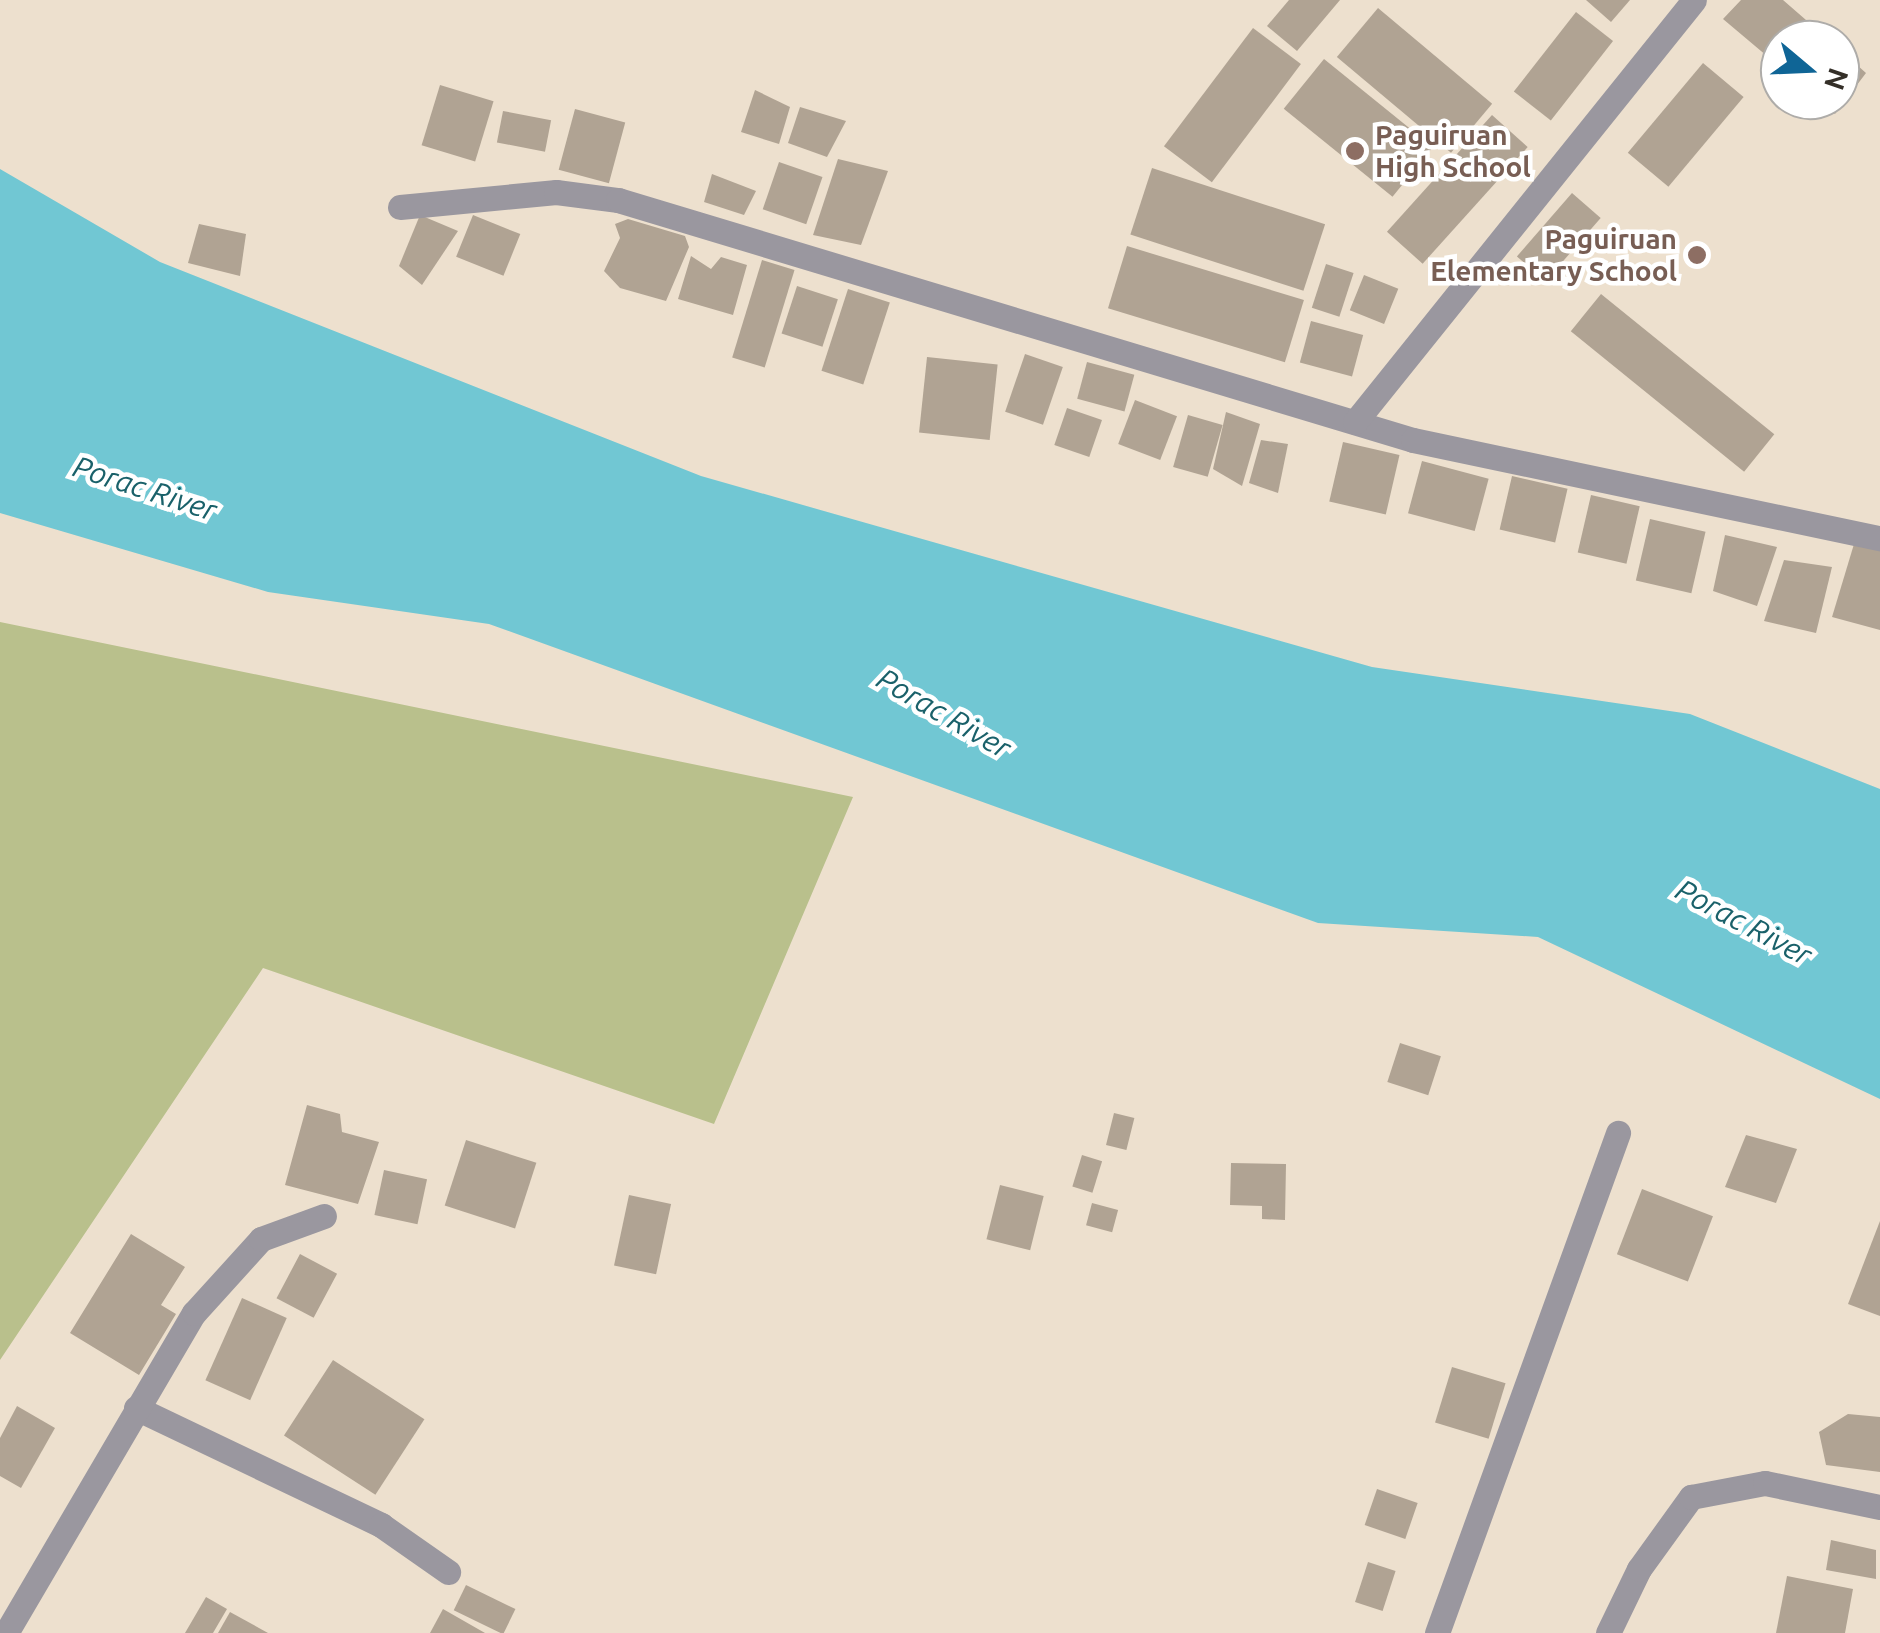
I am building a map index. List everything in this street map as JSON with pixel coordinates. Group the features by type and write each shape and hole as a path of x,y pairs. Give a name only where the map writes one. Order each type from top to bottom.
{"street":[{"path":"1354,422 1694,0"},
{"path":"400,208 556,192 618,200 1354,422 1880,538"},
{"path":"1437,1633 1618,1133"},
{"path":"6,1633 194,1313 261,1239 324,1216"},
{"path":"136,1408 381,1525 448,1572"},
{"path":"1608,1633 1639,1568 1690,1497 1765,1483 1880,1507"}],"green space":[{"path":"0,622 853,797 714,1124 263,968 0,1360"}],"water":[{"name":"Porac River","path":"0,169 160,262 701,476 1372,667 1690,714 1880,789 1880,1099 1538,937 1318,923 489,624 268,592 0,513"}],"building":[{"path":"1289,0 1340,0 1297,51 1267,26"},
{"path":"1586,0 1630,0 1611,22"},
{"path":"1741,0 1783,0 1806,20 1760,20 1760,50 1723,19"},
{"path":"1378,8 1492,104 1451,153 1337,57"},
{"path":"1576,12 1613,41 1551,121 1514,92"},
{"path":"1253,28 1301,64 1212,182 1164,146"},
{"path":"1324,59 1433,147 1393,197 1284,109"},
{"path":"1703,63 1744,97 1668,187 1628,153"},
{"path":"440,85 494,101 475,162 422,145"},
{"path":"755,90 790,107 779,144 741,132"},
{"path":"800,107 846,121 827,157 788,143"},
{"path":"575,109 625,122 609,183 559,170"},
{"path":"503,111 551,120 545,152 497,142"},
{"path":"1492,115 1528,147 1423,264 1387,232"},
{"path":"838,159 888,171 861,245 813,235"},
{"path":"779,162 822,177 806,224 763,209"},
{"path":"1152,168 1325,224 1303,291 1130,235"},
{"path":"712,174 756,191 744,215 704,202"},
{"path":"1572,193 1601,218 1546,281 1517,256"},
{"path":"420,215 458,231 422,285 399,266"},
{"path":"473,215 520,234 503,276 456,257"},
{"path":"628,219 685,236 689,247 666,301 620,288 604,271 620,238 615,224"},
{"path":"199,224 246,234 240,276 188,263"},
{"path":"1127,246 1304,300 1285,362 1108,308"},
{"path":"691,256 711,269 721,257 747,265 733,315 678,299"},
{"path":"762,260 795,270 765,367 732,358"},
{"path":"1326,264 1354,273 1339,317 1312,308"},
{"path":"1364,275 1398,289 1384,324 1350,310"},
{"path":"797,286 838,299 822,347 782,334"},
{"path":"848,289 890,303 863,384 821,371"},
{"path":"1601,294 1774,434 1744,472 1571,331"},
{"path":"1311,321 1363,335 1352,377 1300,363"},
{"path":"1025,354 1063,367 1043,425 1005,412"},
{"path":"927,357 998,364 990,440 919,433"},
{"path":"1087,362 1134,375 1124,411 1077,399"},
{"path":"1135,400 1177,416 1160,460 1118,444"},
{"path":"1067,408 1102,420 1089,457 1054,445"},
{"path":"1226,412 1260,424 1242,486 1213,469"},
{"path":"1188,415 1223,425 1208,477 1173,467"},
{"path":"1261,440 1288,444 1278,493 1249,483"},
{"path":"1343,442 1400,455 1386,514 1329,501"},
{"path":"1422,461 1489,479 1475,531 1408,513"},
{"path":"1512,476 1568,489 1555,542 1500,530"},
{"path":"1591,495 1640,506 1626,564 1578,552"},
{"path":"1650,519 1706,532 1691,593 1636,580"},
{"path":"1725,535 1777,547 1757,606 1713,591"},
{"path":"1854,544 1880,550 1880,630 1832,617"},
{"path":"1784,560 1832,567 1816,633 1764,621"},
{"path":"1400,1043 1441,1056 1428,1095 1387,1082"},
{"path":"307,1105 340,1114 342,1132 379,1142 358,1204 285,1185"},
{"path":"1114,1113 1134,1118 1126,1150 1106,1145"},
{"path":"1746,1135 1797,1149 1776,1203 1725,1187"},
{"path":"466,1140 536,1163 515,1228 445,1206"},
{"path":"1082,1155 1102,1161 1092,1193 1072,1187"},
{"path":"1231,1163 1286,1164 1285,1220 1262,1219 1262,1206 1230,1205"},
{"path":"384,1170 427,1179 417,1224 374,1215"},
{"path":"1000,1185 1044,1196 1030,1250 986,1239"},
{"path":"1642,1189 1713,1216 1688,1282 1617,1254"},
{"path":"629,1195 671,1204 656,1274 614,1265"},
{"path":"1092,1203 1118,1210 1112,1232 1086,1225"},
{"path":"1880,1221 1880,1316 1848,1304"},
{"path":"131,1234 185,1267 161,1305 176,1314 139,1375 70,1333"},
{"path":"300,1254 337,1274 314,1318 277,1298"},
{"path":"242,1298 287,1318 250,1400 205,1380"},
{"path":"333,1360 424,1419 375,1495 284,1435"},
{"path":"1452,1367 1506,1383 1489,1439 1435,1422"},
{"path":"17,1406 55,1428 21,1488 0,1476 0,1438"},
{"path":"1848,1414 1880,1417 1880,1472 1826,1465 1819,1432"},
{"path":"1377,1489 1418,1503 1405,1539 1365,1525"},
{"path":"1831,1540 1876,1550 1876,1579 1826,1570"},
{"path":"1368,1562 1396,1571 1383,1611 1355,1602"},
{"path":"1787,1576 1853,1589 1845,1633 1776,1633"},
{"path":"466,1585 515,1609 504,1633 454,1610"},
{"path":"206,1597 227,1609 213,1633 185,1633"},
{"path":"443,1609 485,1633 430,1633"},
{"path":"230,1612 268,1633 218,1633"}],"place":[{"name":"Paguiruan High School","path":"1355,151"},
{"name":"Paguiruan Elementary School","path":"1697,255"}]}
